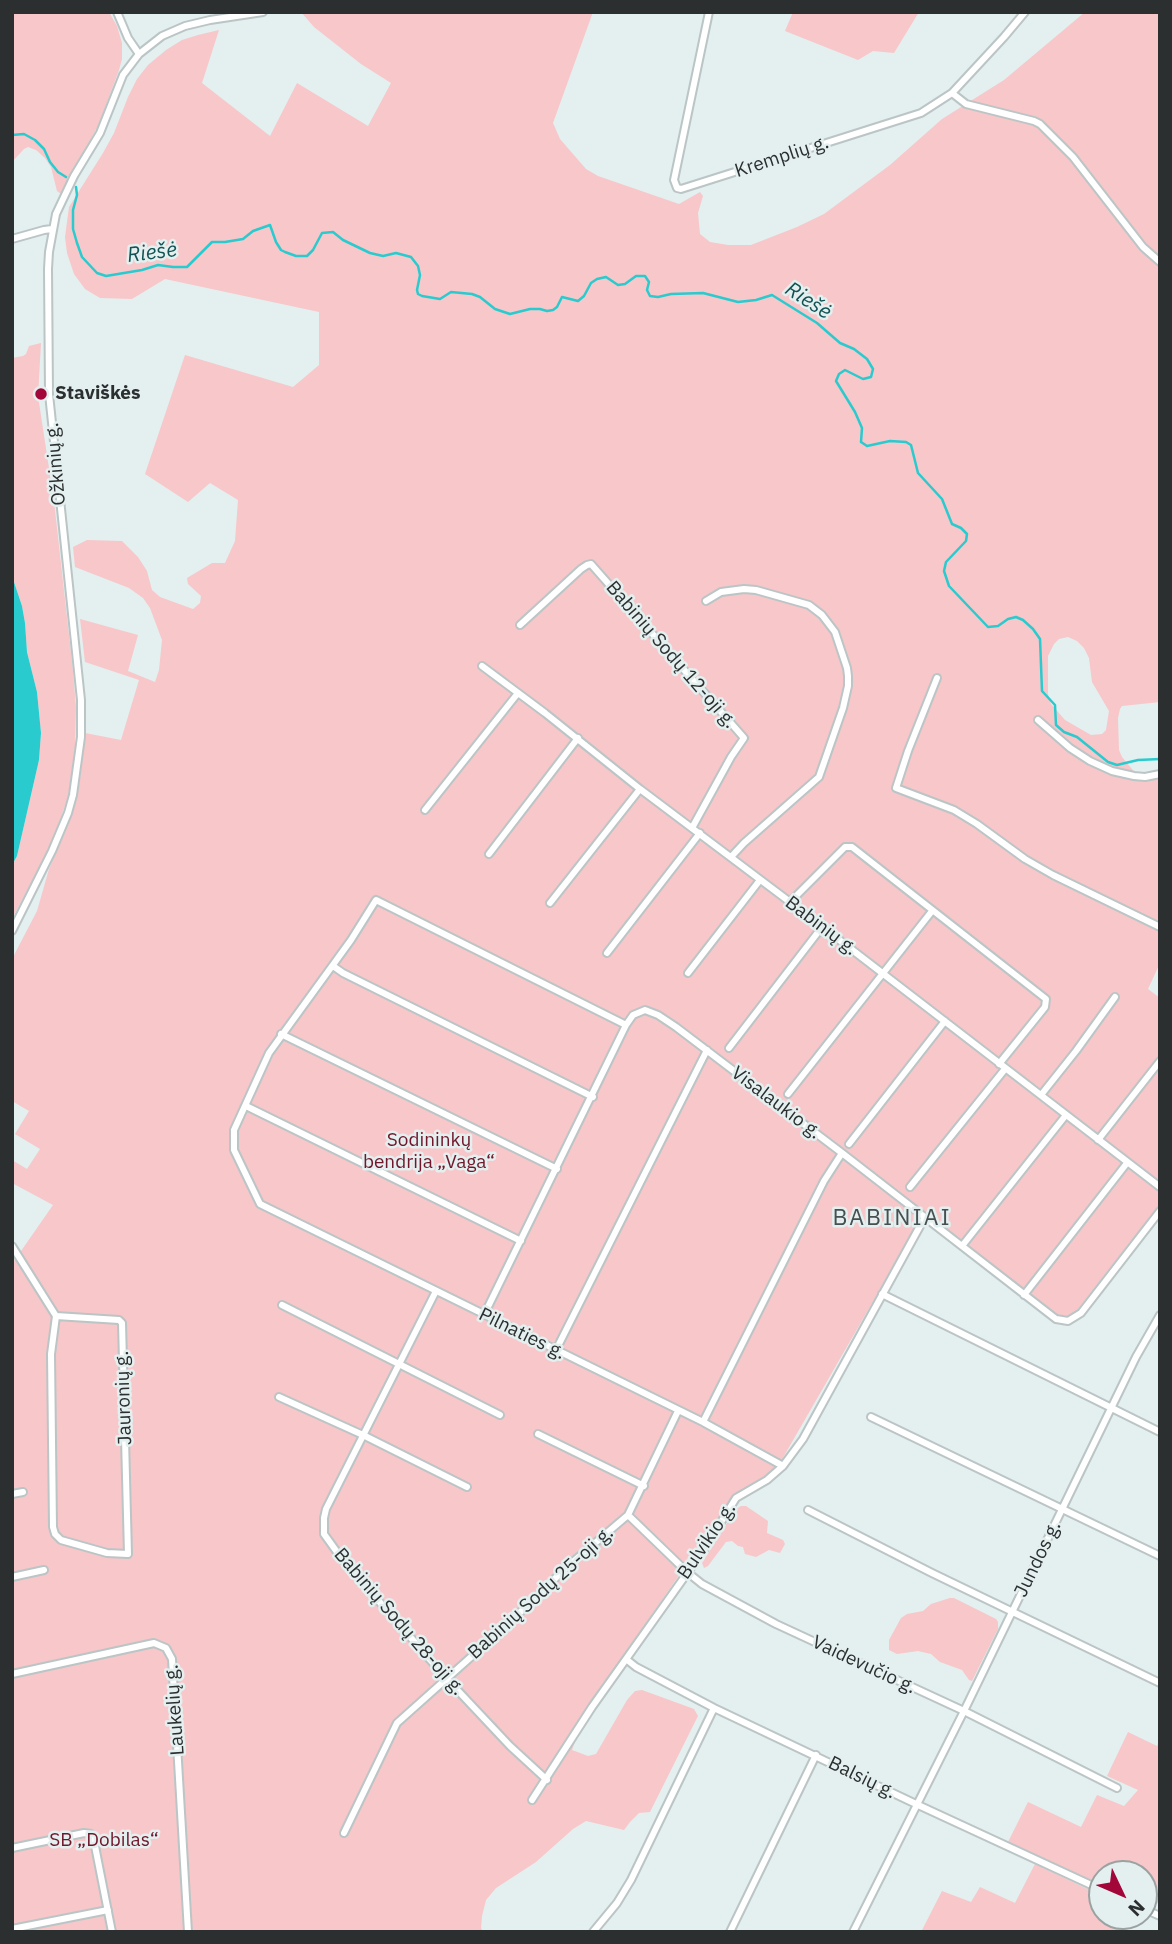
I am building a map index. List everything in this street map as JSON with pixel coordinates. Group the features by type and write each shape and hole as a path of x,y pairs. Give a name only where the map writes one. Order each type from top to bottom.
{"street":[{"path":"117,12 128,38 139,54"},
{"name":"Ožkinių g.","path":"12,931 68,813 81,737 81,700 49,394 48,269 52,229 60,202 100,133 123,75 139,54 162,36 185,26 263,12"},
{"name":"Kremplių g.","path":"709,12 674,180 677,188 681,189 921,113 951,93 1024,12"},
{"path":"951,93 966,104 1040,124 1073,157 1143,247 1160,262"},
{"path":"12,239 52,229"},
{"name":"Babinių Sodų 12-oji g.","path":"520,625 581,569 591,564 744,738 692,828"},
{"path":"706,601 721,592 744,589 809,605 822,615 835,632 848,676 843,708 819,776 731,857"},
{"name":"Babinių g.","path":"482,666 1160,1187"},
{"path":"937,678 896,788 954,810 1053,875 1160,927"},
{"path":"425,810 518,693"},
{"path":"1038,720 1070,748 1112,771 1145,777 1160,774"},
{"path":"488,854 578,738"},
{"path":"550,903 640,789"},
{"path":"607,953 700,833"},
{"path":"790,902 845,847 852,846 1046,999 1045,1007 910,1186"},
{"path":"688,973 760,880"},
{"path":"484,1315 521,1241 557,1169 593,1097 626,1025 376,900 333,966 281,1034 257,1077 246,1105 521,1241"},
{"path":"788,1094 932,911"},
{"path":"729,1048 822,927"},
{"path":"333,966 593,1097"},
{"path":"1041,1095 1115,997"},
{"name":"Visalaukio g.","path":"626,1025 639,1011 651,1011 842,1153 1056,1319 1068,1321 1081,1313 1160,1211"},
{"path":"849,1144 945,1021"},
{"path":"281,1034 557,1169"},
{"path":"556,1350 707,1051"},
{"path":"1098,1140 1160,1061"},
{"name":"Pilnaties g.","path":"246,1105 234,1130 234,1150 261,1204 703,1422 783,1466"},
{"path":"962,1246 1066,1115"},
{"path":"703,1422 820,1190 842,1153"},
{"path":"1024,1295 1127,1163"},
{"name":"Bulvikio g.","path":"532,1800 592,1707 705,1548 736,1498 783,1466 803,1438 925,1217"},
{"path":"12,1246 56,1316"},
{"name":"Babinių Sodų 28-oji g.","path":"436,1291 326,1510 324,1534 342,1559 447,1679 510,1746 547,1780"},
{"path":"882,1294 1160,1432"},
{"path":"282,1304 500,1415"},
{"name":"Jundos g.","path":"853,1932 1136,1357 1160,1315"},
{"name":"Jauronių g.","path":"56,1316 119,1320 122,1323 128,1554 107,1553 61,1540 55,1534 51,1354 56,1316"},
{"path":"279,1397 467,1487"},
{"name":"Babinių Sodų 25-oji g.","path":"344,1833 397,1723 568,1566 628,1515 678,1411"},
{"path":"871,1416 1160,1556"},
{"path":"538,1434 643,1486"},
{"path":"12,1493 23,1492"},
{"path":"808,1510 1160,1683"},
{"name":"Vaidevučio g.","path":"628,1515 702,1584 776,1624 964,1711 1117,1788"},
{"path":"12,1577 44,1570"},
{"name":"Laukelių g.","path":"12,1674 154,1643 166,1648 172,1659 188,1932"},
{"name":"Balsių g.","path":"626,1659 636,1667 714,1708 1088,1884"},
{"path":"593,1932 612,1910 631,1880 714,1708"},
{"path":"730,1932 816,1755"},
{"path":"12,1848 90,1834 94,1841 112,1932"},
{"path":"12,1928 108,1910"}],"green space":[{"path":"12,12 109,12 122,43 119,70 99,124 61,194 57,191 51,167 36,150 28,147 24,149 12,162"},
{"path":"301,12 593,12 553,123 560,139 586,169 598,176 679,204 700,192 703,196 698,213 700,234 710,242 751,245 824,214 890,165 942,119 1004,80 1085,12 1160,12 1160,702 1122,706 1118,718 1119,750 1122,757 1136,774 1144,779 1160,778 1160,963 1148,989 1160,998 1160,1204 1075,1313 1066,1318 1061,1317 924,1213 777,1468 732,1498 587,1709 572,1750 588,1756 596,1754 635,1691 642,1690 694,1709 698,1716 650,1812 639,1813 624,1830 586,1821 573,1829 536,1862 496,1888 486,1900 482,1916 483,1932 12,1932 12,1264 53,1205 12,1183 12,1160 27,1169 40,1149 15,1134 29,1111 12,1101 12,959 37,911 49,869 69,823 80,778 85,733 121,740 139,680 85,662 80,619 138,635 128,671 155,682 162,640 150,608 143,598 129,588 75,567 73,547 87,540 122,541 147,571 152,590 160,597 193,609 200,603 201,596 188,584 187,578 212,563 225,563 235,541 238,500 210,483 188,502 145,474 185,355 293,387 319,365 319,312 165,279 132,299 100,298 85,289 74,274 67,253 65,237 69,207 114,133 137,79 148,65 166,50 182,40 198,35 219,30 202,83 270,136 297,83 368,126 391,83 361,64 314,27","holes":["1068,637 1077,641 1089,658 1092,682 1109,711 1106,730 1102,734 1091,735 1065,720 1051,704 1048,694 1048,656 1054,644 1059,639"]},
{"path":"793,12 919,12 894,53 873,51 858,60 785,31"},
{"path":"41,343 38,396 54,501 73,671 75,751 68,797 60,820 49,848 12,919 12,865 17,856 39,760 41,733 37,692 27,652 22,606 12,576 12,358 23,356 29,346"},
{"path":"746,1506 768,1521 767,1533 783,1540 785,1544 780,1553 769,1550 756,1557 745,1554 743,1547 732,1541 726,1542 704,1568 702,1563 736,1509"},
{"path":"950,1598 998,1622 998,1629 972,1681 962,1670 940,1662 931,1654 918,1651 897,1654 889,1650 889,1640 901,1618"},
{"path":"1128,1732 1157,1746 1160,1741 1160,1903 1158,1860 1088,1860 1088,1879 1008,1842 1028,1802 1081,1827 1097,1795 1124,1806 1138,1790 1107,1776"},
{"path":"1035,1864 1088,1889 1088,1930 1127,1930 921,1932 942,1891 971,1902 980,1887 1015,1903"}],"water":[{"path":"12,576 22,606 27,652 37,692 41,733 39,760 17,856 12,865"}],"waterway":[{"name":"Riešė","path":"12,135 24,134 35,140 58,172 66,177"},
{"name":"Riešė","path":"76,187 73,229 77,243 82,257 97,273 106,276 158,265 187,267 212,242 243,239 253,231 270,225 276,242 285,252 307,256 322,233 333,232 370,253 383,256 396,253 411,257 418,266 420,275 417,290 422,296 440,299 451,292 472,294 495,309 510,314 530,309 553,310 562,297 578,301 591,283 606,277 618,285 625,284 636,276 645,276 649,282 647,290 650,296 658,297 703,293 738,302 772,295 867,359 873,369 871,377 863,379 845,370 839,374 836,381 862,428 861,442 867,446 890,441 911,445 918,473 942,499 952,524 967,534 966,541 946,562 944,571 949,586 988,627 998,626 1016,617 1033,629 1040,639 1042,691 1055,705 1056,725 1064,732 1077,737 1108,762 1117,765 1160,759"}],"place":[{"name":"Staviškės","path":"41,394"}],"district":[{"name":"BABINIAI","path":"892,1218"}],"park label":[{"name":"Sodininkų bendrija „Vaga“","path":"429,1152"},
{"name":"SB „Dobilas“","path":"104,1841"}]}
